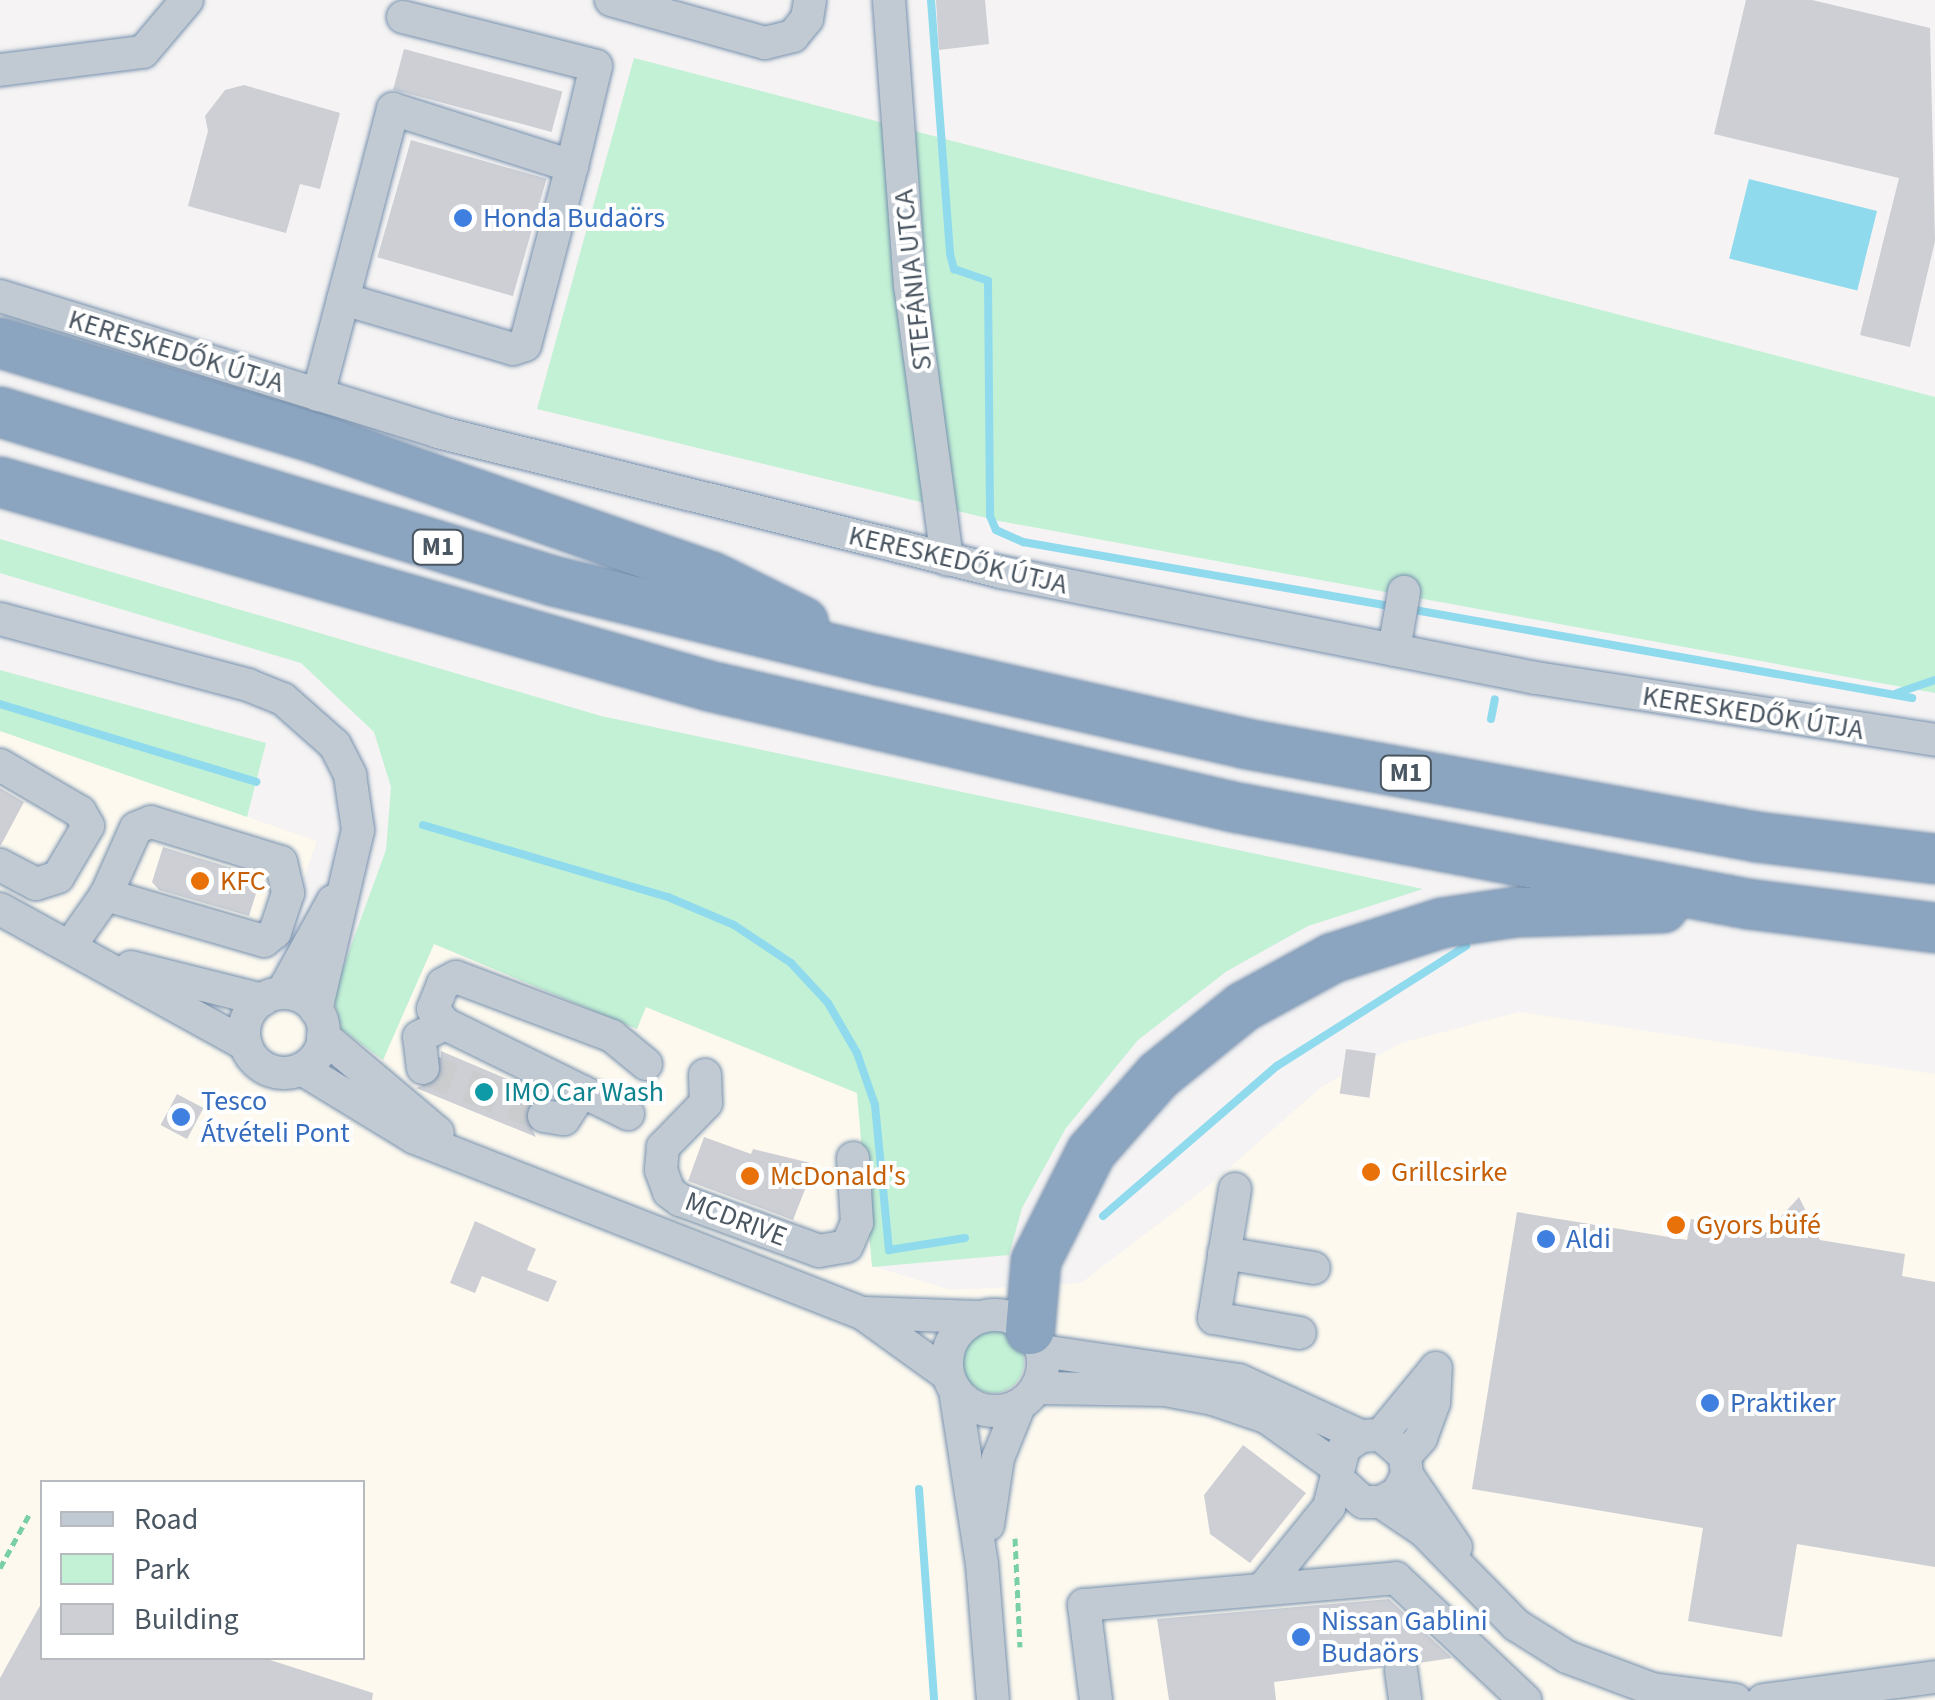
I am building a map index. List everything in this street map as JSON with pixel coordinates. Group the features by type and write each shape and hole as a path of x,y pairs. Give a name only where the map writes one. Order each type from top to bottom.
{"highway":[{"path":"0,343 318,417 712,577 882,662"},
{"name":"M1","path":"0,412 553,581 882,662 1267,748 1757,837 1935,859"},
{"name":"M1","path":"0,482 342,586 709,686 1233,807 1748,904 1935,928"},
{"path":"1036,1340 1036,1262 1092,1152 1159,1075 1256,999 1333,958 1442,924 1516,912 1748,904"}],"street":[{"path":"0,70 143,52 187,0"},
{"path":"611,0 765,44 792,36 807,18 810,0"},
{"name":"STEFÁNIA UTCA","path":"889,0 910,285 947,560"},
{"path":"343,299 513,349 525,346 596,66 403,17"},
{"path":"318,417 343,299 393,109 572,166"},
{"name":"KERESKEDŐK ÚTJA","path":"0,296 318,417 579,470 947,560 1399,622 1935,740"},
{"path":"0,619 283,699 314,722 350,775 356,856 320,1023 302,1069"},
{"path":"0,765 80,812 88,826 58,877 36,884 0,865"},
{"path":"78,951 136,828 151,822 281,862 288,893 275,932 264,940 236,937 106,895"},
{"path":"246,1046 246,1020 272,996 356,856"},
{"path":"0,909 246,1046 270,1070 302,1069 415,1138 862,1313 984,1410 1028,1397 1165,1390 1213,1398 1266,1417 1347,1491 1424,1531 1516,1626 1567,1657 1636,1684 1701,1699 1735,1700"},
{"path":"78,951 272,996 320,1023 472,1162"},
{"path":"628,1114 445,1024 433,1010 443,984 456,977 612,1036 646,1064"},
{"path":"423,1068 419,1036 445,1024"},
{"name":"MCDRIVE","path":"705,1075 706,1103 663,1147 661,1170 669,1192 680,1200 819,1251 848,1246 858,1223 853,1158"},
{"path":"544,1116 564,1119 582,1090"},
{"path":"1235,1189 1214,1318 1300,1332"},
{"path":"1224,1253 1314,1268"},
{"path":"862,1313 1006,1316 1036,1340 1239,1380 1388,1450 1438,1514 1476,1581"},
{"path":"979,1317 952,1340 951,1382 982,1564 993,1700"},
{"path":"982,1564 998,1458 1028,1397 1036,1340"},
{"path":"1265,1586 1347,1491 1344,1448 1388,1450"},
{"path":"1347,1491 1398,1493 1388,1450"},
{"path":"1096,1700 1084,1606 1265,1586 1396,1578 1525,1700"},
{"path":"1763,1700 1935,1677"}],"path":[{"path":"0,1568 30,1513"},
{"path":"1015,1534 1021,1663"}],"shaded area":[{"path":"0,731 317,841 273,962 333,995 383,1060 434,944 636,1028 645,1007 857,1093 872,1266 951,1290 1081,1283 1217,1179 1321,1087 1401,1043 1519,1012 1935,1074 1935,1700 0,1700"}],"green space":[{"path":"634,58 1935,397 1935,693 999,521 537,409"},
{"path":"0,539 601,716 1423,889 1308,926 1227,971 1138,1040 1066,1128 1022,1208 1009,1255 872,1267 857,1093 646,1007 637,1029 434,944 383,1060 341,1029 333,995 386,850 391,787 374,732 301,663 0,573"},
{"path":"0,670 266,743 247,817 0,731"},
{"path":"993,1331 1015,1340 1024,1362 1015,1384 993,1393 971,1384 962,1362 971,1340"}],"water":[{"path":"1749,179 1877,211 1857,290 1729,259"}],"building":[{"path":"936,0 985,0 989,44 939,50"},
{"path":"1746,0 1812,0 1930,28 1935,241 1910,347 1860,335 1899,178 1714,134"},
{"path":"404,49 562,91 552,132 393,90"},
{"path":"244,85 340,113 320,189 300,184 286,233 188,206 208,131 205,116 225,90"},
{"name":"Honda Budaörs","path":"411,140 547,179 513,296 377,257"},
{"path":"0,788 24,802 1,845 0,845"},
{"name":"KFC","path":"163,847 245,872 242,879 259,884 249,916 159,890 152,882"},
{"path":"1346,1049 1376,1053 1369,1098 1340,1094"},
{"name":"IMO Car Wash","path":"441,1051 547,1096 524,1112 536,1137 416,1088 441,1077"},
{"name":"Tesco Átvételi Pont","path":"177,1094 203,1108 187,1139 161,1125"},
{"name":"McDonald's","path":"704,1137 751,1154 753,1149 815,1164 793,1220 688,1181"},
{"name":"Praktiker","path":"1799,1197 1820,1240 1905,1254 1902,1276 1935,1282 1935,1567 1797,1544 1782,1637 1688,1621 1703,1528 1472,1489 1517,1212 1687,1240 1691,1219 1767,1232"},
{"path":"475,1221 536,1249 527,1270 557,1281 548,1302 482,1276 475,1293 450,1283"},
{"path":"1243,1445 1306,1493 1250,1563 1210,1534 1204,1495"},
{"name":"Nissan Gablini Budaörs","path":"1389,1599 1452,1658 1419,1663 1397,1650 1382,1668 1274,1682 1276,1700 1169,1700 1157,1619"},
{"path":"40,1606 40,1660 270,1660 373,1693 372,1700 0,1700 0,1678"}],"waterway":[{"path":"931,0 950,254 954,269 988,281 990,516 996,530 1023,542 1395,607"},
{"path":"1409,609 1912,698"},
{"path":"1897,693 1935,680"},
{"path":"1491,719 1495,699"},
{"path":"0,704 256,782"},
{"path":"423,825 668,897 734,925 791,963 828,1003 857,1053 875,1105 889,1250 965,1238"},
{"path":"1103,1216 1277,1066 1466,946"},
{"path":"919,1489 934,1700"}],"tunnel":[{"path":"423,1068 544,1116"}],"place":[{"name":"Honda Budaörs","path":"463,218"},
{"name":"KFC","path":"200,881"},
{"name":"IMO Car Wash","path":"484,1092"},
{"name":"Tesco Átvételi Pont","path":"181,1117"},
{"name":"Grillcsirke","path":"1371,1172"},
{"name":"McDonald's","path":"750,1176"},
{"name":"Gyors büfé","path":"1676,1225"},
{"name":"Aldi","path":"1546,1239"},
{"name":"Praktiker","path":"1710,1403"},
{"name":"Nissan Gablini Budaörs","path":"1301,1637"}]}
